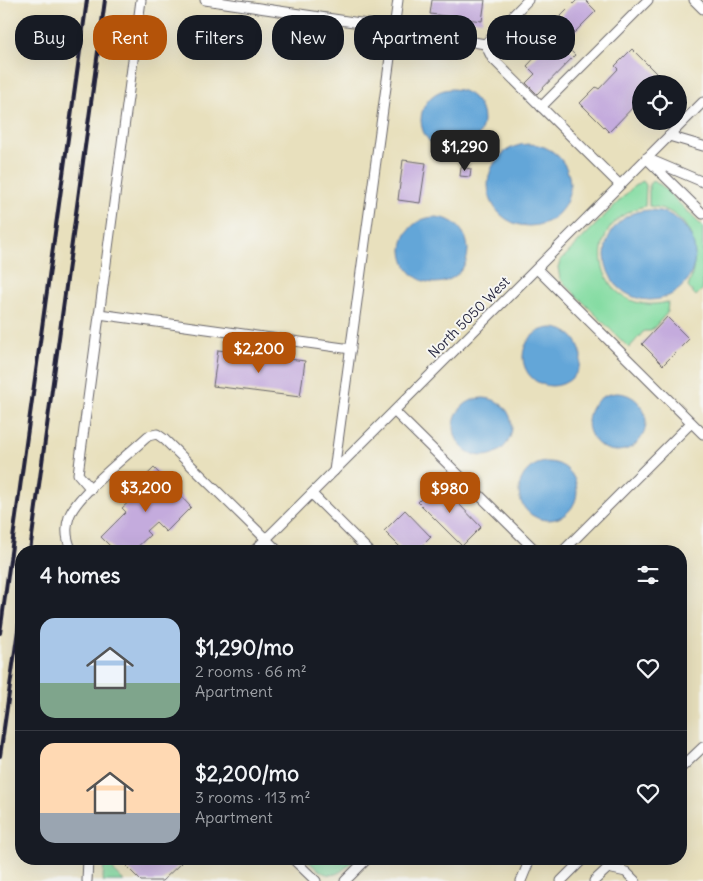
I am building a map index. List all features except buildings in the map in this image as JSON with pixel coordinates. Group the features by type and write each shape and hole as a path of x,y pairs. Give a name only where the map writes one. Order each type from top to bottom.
{"lane":[{"path":"91,489 78,474 141,0"},
{"path":"205,0 354,22"},
{"path":"396,15 398,0"},
{"path":"485,44 528,0"},
{"path":"541,108 648,0"},
{"path":"694,0 703,9"},
{"path":"477,43 485,44"},
{"path":"485,44 492,58 619,184"},
{"path":"334,471 390,60"},
{"name":"North 5050 West","path":"260,545 703,102"},
{"path":"668,136 703,146"},
{"path":"646,158 703,182"},
{"path":"646,158 703,214"},
{"path":"537,269 703,434"},
{"path":"99,314 351,349"},
{"path":"394,412 530,545"},
{"path":"570,545 691,423"},
{"path":"69,545 67,528 69,516 91,489 148,436 157,434 272,545"},
{"path":"312,494 363,545"},
{"path":"687,762 703,747"},
{"path":"87,881 88,865"},
{"path":"299,865 316,881"},
{"path":"345,881 361,865"},
{"path":"521,881 528,865"},
{"path":"561,881 577,865"},
{"path":"594,881 608,868 626,872 635,881"}],"green space":[{"path":"643,181 646,185 645,206 622,216 608,231 602,249 603,267 611,284 624,297 644,304 668,302 667,313 651,331 644,331 629,348 560,279 558,267 561,260 634,186"},
{"path":"652,181 661,185 703,227 703,289 696,296 688,287 694,260 694,247 690,234 675,215 664,209 649,206 649,185"},
{"path":"104,865 113,865 114,871 124,881 103,881"},
{"path":"313,865 349,865 342,871 331,875 320,871"}],"water":[{"path":"446,89 458,89 474,98 481,108 483,120 481,132 474,142 458,151 446,151 435,146 426,137 421,126 421,114 426,103 435,94"},
{"path":"529,144 545,147 558,156 567,169 570,185 567,201 558,214 545,223 529,226 513,223 500,214 491,201 488,185 491,169 500,156 513,147"},
{"path":"650,210 667,214 682,223 691,238 695,255 691,272 682,287 667,296 650,300 633,296 618,287 609,272 605,255 609,238 618,223 633,214"},
{"path":"435,217 448,220 458,227 465,237 468,250 465,263 458,273 448,280 435,283 422,280 412,273 405,263 402,250 405,237 412,227 422,220"},
{"path":"552,328 563,330 576,341 581,357 579,368 568,381 552,386 541,384 528,373 523,357 525,346 536,333"},
{"path":"617,393 628,395 641,406 646,422 644,433 633,446 617,451 606,449 593,438 588,422 590,411 601,398"},
{"path":"483,398 494,400 507,411 512,427 510,438 499,451 483,456 472,454 459,443 454,427 456,416 467,403"},
{"path":"548,462 564,467 572,475 577,491 572,507 564,515 548,520 532,515 524,507 519,491 524,475 532,467"}],"railway":[{"path":"0,633 87,0"},
{"path":"31,545 105,0"},
{"path":"0,756 15,651"}]}
